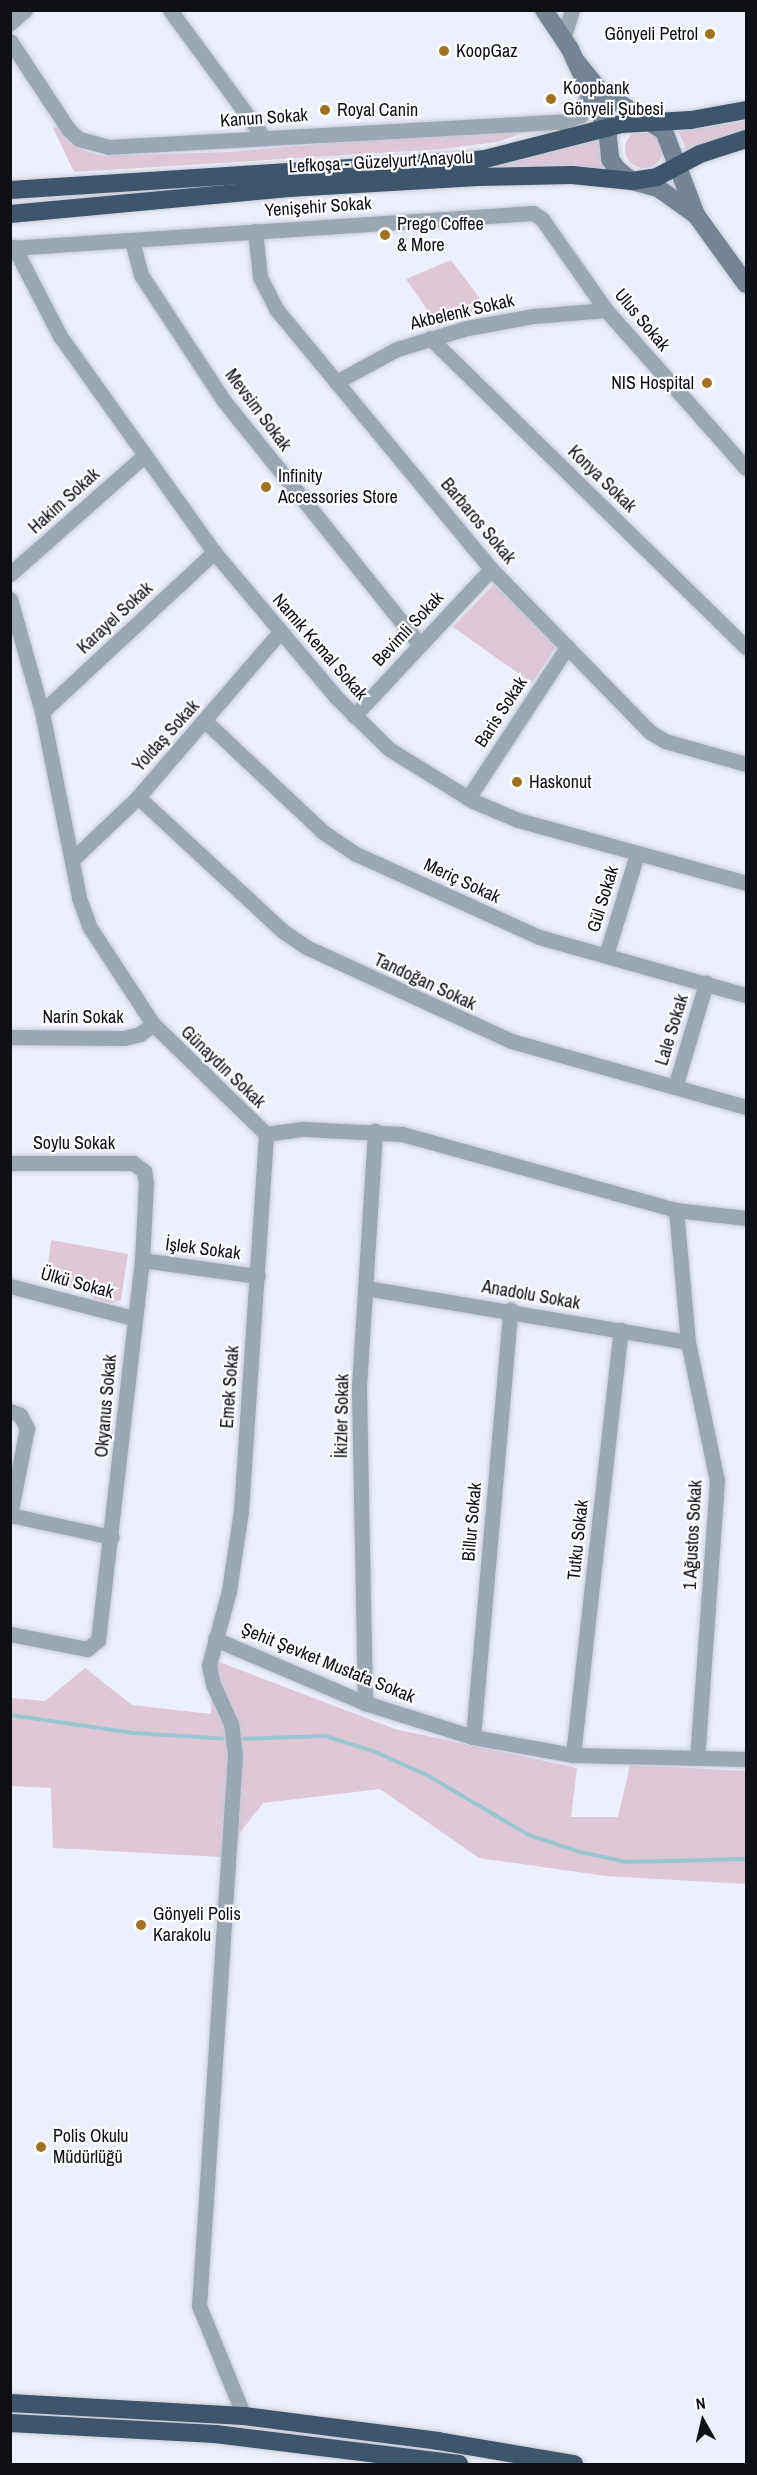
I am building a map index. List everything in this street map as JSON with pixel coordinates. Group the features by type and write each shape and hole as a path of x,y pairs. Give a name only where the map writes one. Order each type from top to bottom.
{"highway":[{"name":"Lefkoşa - Güzelyurt Anayolu","path":"10,190 464,161 519,152 607,128 652,121 700,119 747,110"},
{"name":"Lefkoşa - Güzelyurt Anayolu","path":"10,214 289,189 478,177 573,175 632,180 657,177 677,165 747,139"},
{"path":"10,2403 244,2416 403,2436 574,2464"},
{"path":"10,2423 226,2435 459,2464"}],"main road":[{"path":"544,10 575,60 607,128 610,159 632,180 658,188 696,215"},
{"path":"575,60 601,92 652,121 664,131 696,215 747,284"}],"street":[{"path":"10,23 25,10"},
{"path":"170,10 264,138"},
{"path":"562,38 572,10"},
{"name":"Kanun Sokak","path":"10,41 69,130 92,145 108,147 562,122 581,115 588,90"},
{"name":"Yenişehir Sokak","path":"12,248 528,213 541,218"},
{"name":"Ulus Sokak","path":"541,218 606,309 747,468"},
{"name":"Barbaros Sokak","path":"255,231 258,267 267,296 491,569 657,737 747,764"},
{"name":"Mevsim Sokak","path":"132,241 141,275 224,401 420,645"},
{"name":"Namık Kemal Sokak","path":"12,248 60,336 214,552 354,716 389,749 468,798 518,820 747,883"},
{"name":"Akbelenk Sokak","path":"336,382 389,352 430,338 511,319 606,309"},
{"name":"Konya Sokak","path":"430,338 747,647"},
{"name":"Hakim Sokak","path":"10,574 144,456"},
{"name":"Karayel Sokak","path":"42,712 214,552"},
{"name":"Bevimli Sokak","path":"354,716 491,569"},
{"name":"Günaydın Sokak","path":"10,599 42,712 89,926 153,1024 266,1134 303,1129 375,1131 420,1138 676,1210 747,1218"},
{"name":"Yoldaş Sokak","path":"73,859 138,797 206,722 280,632"},
{"name":"Baris Sokak","path":"468,798 567,647"},
{"name":"Meriç Sokak","path":"206,722 323,832 347,850 539,938 747,995"},
{"name":"Tandoğan Sokak","path":"138,797 284,932 306,947 492,1034 747,1107"},
{"name":"Gül Sokak","path":"606,955 637,854"},
{"name":"Lale Sokak","path":"675,1087 706,984"},
{"name":"Narin Sokak","path":"10,1036 124,1038 140,1034 153,1024"},
{"name":"İkizler Sokak","path":"365,1703 359,1386 375,1131"},
{"name":"Emek Sokak","path":"244,2416 199,2306 235,1755 231,1724 210,1673 209,1658 229,1591 241,1511 266,1134"},
{"name":"Soylu Sokak","path":"10,1163 137,1164"},
{"name":"Okyanus Sokak","path":"10,1634 87,1649 98,1640 112,1537 133,1318 142,1260 146,1178 137,1164"},
{"name":"1 Ağustos Sokak","path":"676,1210 688,1342 717,1481 697,1757"},
{"name":"İşlek Sokak","path":"142,1260 258,1276"},
{"name":"Ülkü Sokak","path":"10,1286 133,1318"},
{"name":"Anadolu Sokak","path":"366,1288 510,1310 688,1342"},
{"name":"Billur Sokak","path":"473,1737 510,1310"},
{"name":"Tutku Sokak","path":"573,1755 621,1330"},
{"path":"10,1412 20,1415 27,1428 10,1515 112,1537"},
{"name":"Şehit Şevket Mustafa Sokak","path":"215,1639 365,1703 473,1737 573,1755 747,1759"}],"shaded area":[{"path":"746,121 746,132 687,151 678,131"},
{"path":"62,126 85,151 104,156 229,152 527,126 535,129 497,142 442,149 74,172 53,128"},
{"path":"644,130 657,136 663,149 657,162 644,168 631,162 625,149 631,136"},
{"path":"602,139 610,169 507,171 451,165 509,161"},
{"path":"451,260 488,309 435,321 406,279"},
{"path":"494,584 556,647 532,683 453,627"},
{"path":"51,1240 128,1254 121,1300 111,1303 94,1299 91,1293 46,1282"},
{"path":"214,1660 395,1729 577,1768 571,1817 618,1817 630,1765 746,1771 746,1884 606,1876 479,1858 380,1789 263,1803 221,1857 53,1848 51,1788 11,1786 11,1698 45,1701 85,1668 132,1705 211,1714"}],"waterway":[{"path":"10,1715 134,1733 230,1739"},
{"path":"238,1739 325,1736 373,1751 427,1775 529,1835 580,1852 627,1862 746,1859"}],"place":[{"name":"Gönyeli Petrol","path":"710,34"},
{"name":"KoopGaz","path":"444,51"},
{"name":"Koopbank Gönyeli Şubesi","path":"551,99"},
{"name":"Royal Canin","path":"325,110"},
{"name":"Prego Coffee & More","path":"385,235"},
{"name":"NIS Hospital","path":"707,383"},
{"name":"Infinity Accessories Store","path":"266,487"},
{"name":"Haskonut","path":"517,782"},
{"name":"Gönyeli Polis Karakolu","path":"141,1925"},
{"name":"Polis Okulu Müdürlüğü","path":"41,2147"}]}
